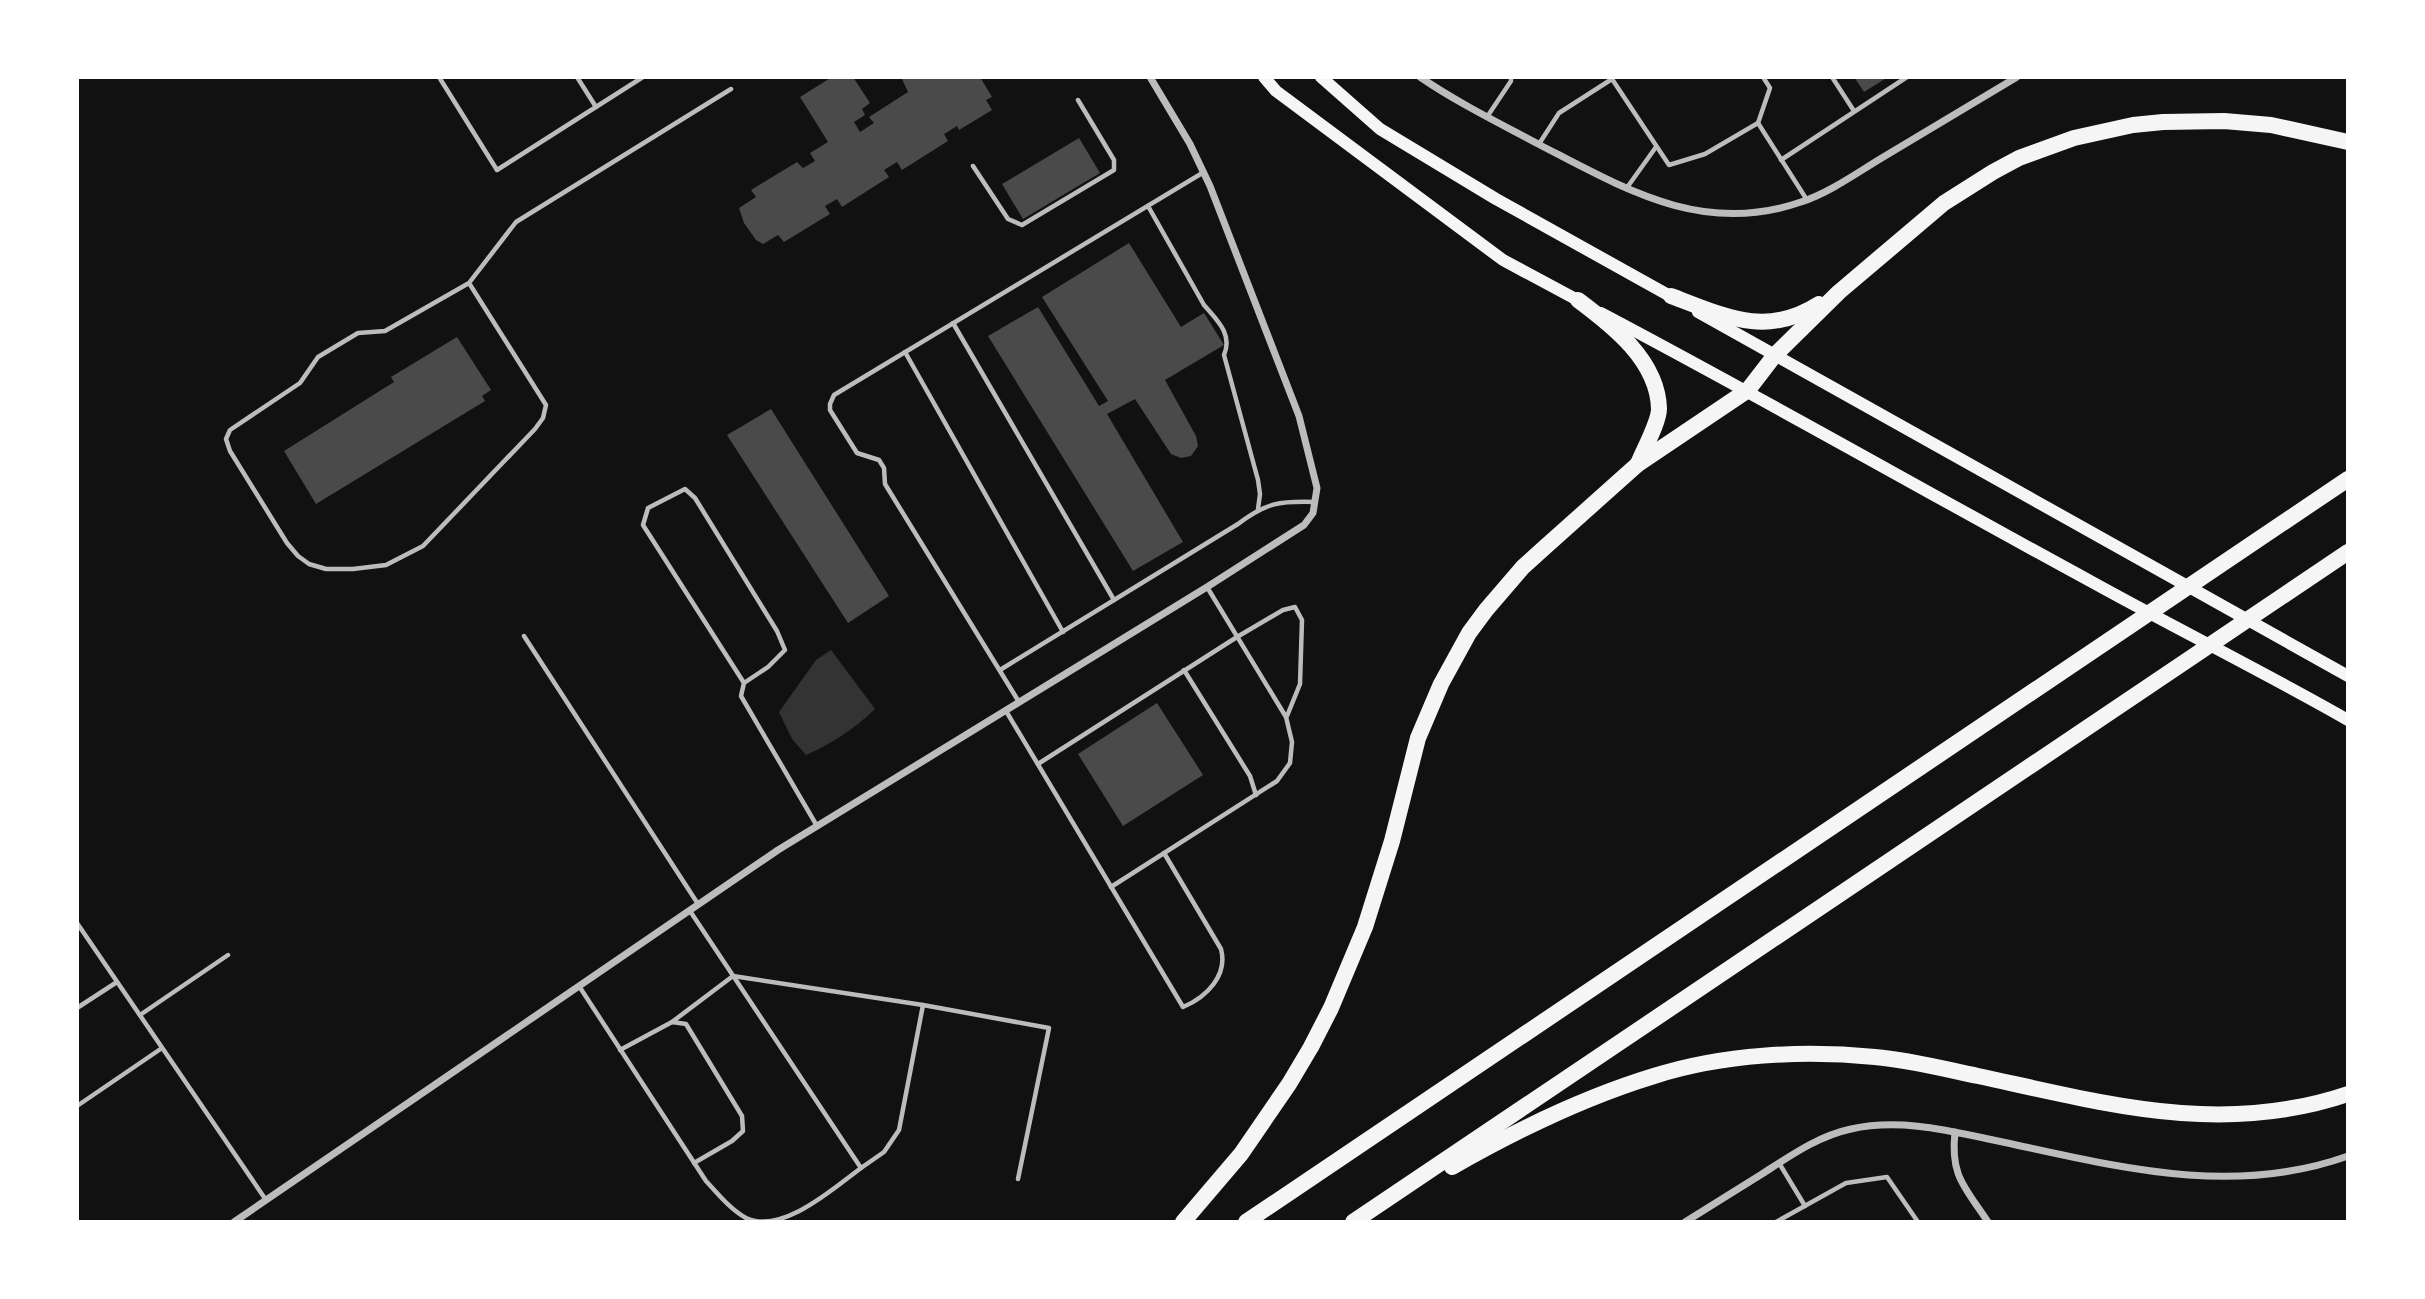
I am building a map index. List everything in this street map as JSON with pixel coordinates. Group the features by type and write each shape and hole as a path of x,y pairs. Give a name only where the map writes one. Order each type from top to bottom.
{"highway":[{"path":"1183,1222 1247,1145 1289,1084 1331,1008 1365,927 1418,738 1437,692 1454,658 1486,610 1523,567 1637,464 1748,390 1775,355 1839,292 1944,203 2019,159 2074,138 2133,125 2193,121 2271,125 2348,142"},
{"path":"1671,296 1737,320 1781,322 1839,292"},
{"path":"1578,300 1614,327 1653,380 1659,411 1637,464"},
{"path":"1247,1222 2348,479"},
{"path":"1355,1222 2348,552"},
{"path":"1355,1222 1469,1157 1571,1108 1657,1075 1727,1061 1799,1055 1874,1057 1913,1062 2124,1108 2184,1114 2273,1111 2348,1094"}],"main road":[{"path":"1264,77 1276,91 1503,260 1748,390 2094,583 2348,720"},
{"path":"1321,77 1380,129 1496,199 2348,676"}],"street":[{"path":"234,1222 698,904 817,826 1299,530 1313,513 1317,488 1299,416 1204,172 1150,77"},
{"path":"1420,77 1487,117 1625,190 1670,206 1715,213 1759,212 1807,200 2017,77"},
{"path":"1685,1222 1779,1163 1829,1136 1868,1126 1918,1126 2136,1170 2196,1177 2245,1178 2272,1175 2315,1167 2348,1156"},
{"path":"1955,1132 1954,1164 1959,1177 1988,1222"}],"lane":[{"path":"439,77 497,170 643,77"},
{"path":"577,77 596,107"},
{"path":"1487,117 1511,77"},
{"path":"1539,144 1559,113 1613,78 1669,165 1705,155 1758,123 1770,88 1763,77"},
{"path":"1832,77 1854,111"},
{"path":"1782,160 1907,77"},
{"path":"469,283 545,405 542,418 517,448 423,546 386,565 326,569 309,564 287,543 230,451 226,439 230,430 300,383 318,357 358,333 385,331 469,283 516,222 731,89"},
{"path":"973,166 1008,219 1022,225 1114,170 1114,160 1078,100"},
{"path":"1758,123 1807,200"},
{"path":"1625,190 1656,147"},
{"path":"1020,702 885,484 884,468 879,460 857,453 830,410 830,404 834,395 1204,172"},
{"path":"1148,206 1204,305 1216,317 1228,338 1224,355 1258,480 1257,510"},
{"path":"953,323 1114,600"},
{"path":"905,352 1063,632"},
{"path":"744,683 643,525 648,508 685,489 695,498 778,631 785,650 768,667 744,683 741,696 817,826"},
{"path":"1000,670 1257,510 1286,501 1316,502"},
{"path":"1111,887 1277,781 1290,763 1292,742 1286,717 1207,587"},
{"path":"1037,764 1237,636 1283,610 1295,607 1301,620 1300,684 1286,717"},
{"path":"524,636 698,904"},
{"path":"1184,670 1250,776 1256,795"},
{"path":"1006,711 1183,1007 1194,1003 1220,977 1225,962 1221,949 1164,853"},
{"path":"689,910 861,1168"},
{"path":"77,923 266,1200"},
{"path":"140,1015 228,956"},
{"path":"620,1050 672,1022 733,976 923,1005 1049,1028 1017,1179"},
{"path":"77,1008 117,982"},
{"path":"579,986 706,1181 748,1219 776,1222 814,1203 884,1152 899,1129 923,1005"},
{"path":"672,1022 686,1024 742,1116 743,1130 732,1141 694,1163"},
{"path":"77,1106 162,1048"},
{"path":"1779,1163 1805,1206"},
{"path":"1776,1222 1846,1183 1887,1177 1917,1222"}],"shaded area":[{"path":"831,650 875,709 843,735 806,755 792,739 779,712 816,660"}],"building":[{"path":"832,77 853,77 870,103 862,109 865,115 854,122 860,132 874,123 869,117 908,92 901,77 980,77 992,97 986,100 992,110 959,130 957,126 944,134 948,141 902,170 897,162 884,170 889,177 842,207 837,199 825,206 830,214 784,242 778,235 763,244 756,240 744,223 739,208 756,197 751,190 797,162 803,168 815,161 810,153 828,142 800,97"},
{"path":"1854,77 1888,77 1864,92"},
{"path":"1079,138 1100,173 1023,219 1002,184"},
{"path":"1129,243 1181,327 1204,313 1224,345 1165,380 1196,436 1198,446 1191,456 1181,458 1171,454 1135,399 1107,414 1183,542 1133,571 988,336 1038,307 1099,406 1108,401 1042,297"},
{"path":"457,337 491,390 482,396 485,401 316,504 284,451 394,382 391,377"},
{"path":"771,409 889,596 848,623 727,435"},
{"path":"1157,703 1203,775 1123,826 1078,754"}]}
